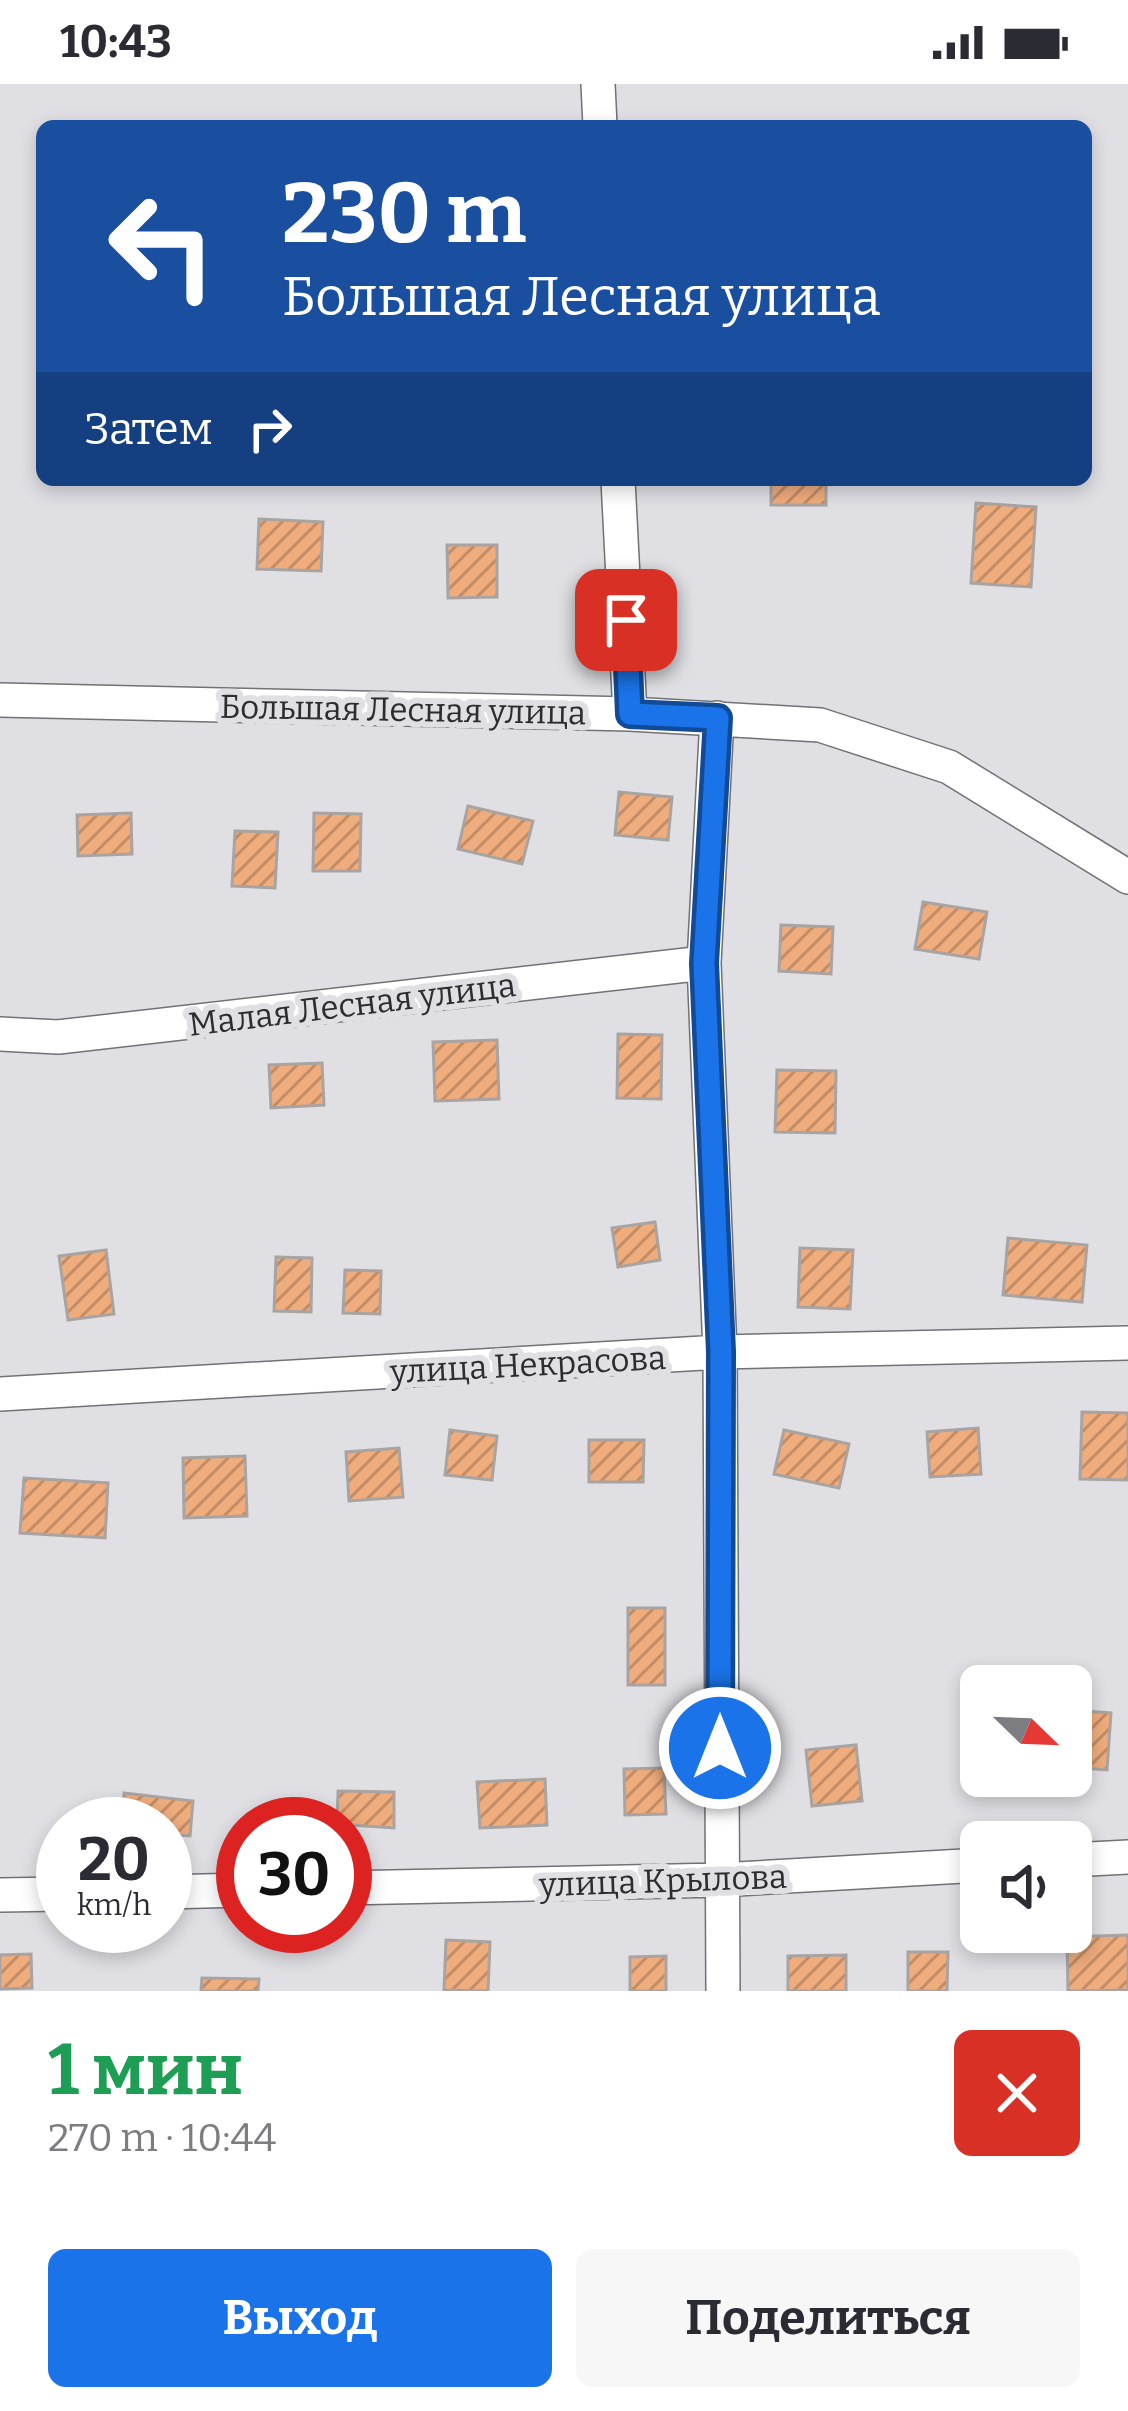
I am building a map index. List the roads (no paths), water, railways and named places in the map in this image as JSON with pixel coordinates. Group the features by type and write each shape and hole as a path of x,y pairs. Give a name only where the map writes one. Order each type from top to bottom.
{"street":[{"path":"598,84 600,120"},
{"path":"618,486 630,714"},
{"name":"Большая Лесная улица","path":"0,700 630,714 820,725 949,767 1128,877"},
{"path":"718,718 704,963 721,1352 723,1991"},
{"name":"Малая Лесная улица","path":"0,1034 58,1037 704,963"},
{"name":"улица Некрасова","path":"0,1394 721,1352 1128,1343"},
{"path":"1092,1859 1128,1857"},
{"name":"улица Крылова","path":"372,1887 720,1880 960,1866"},
{"path":"0,1895 36,1894"}]}
